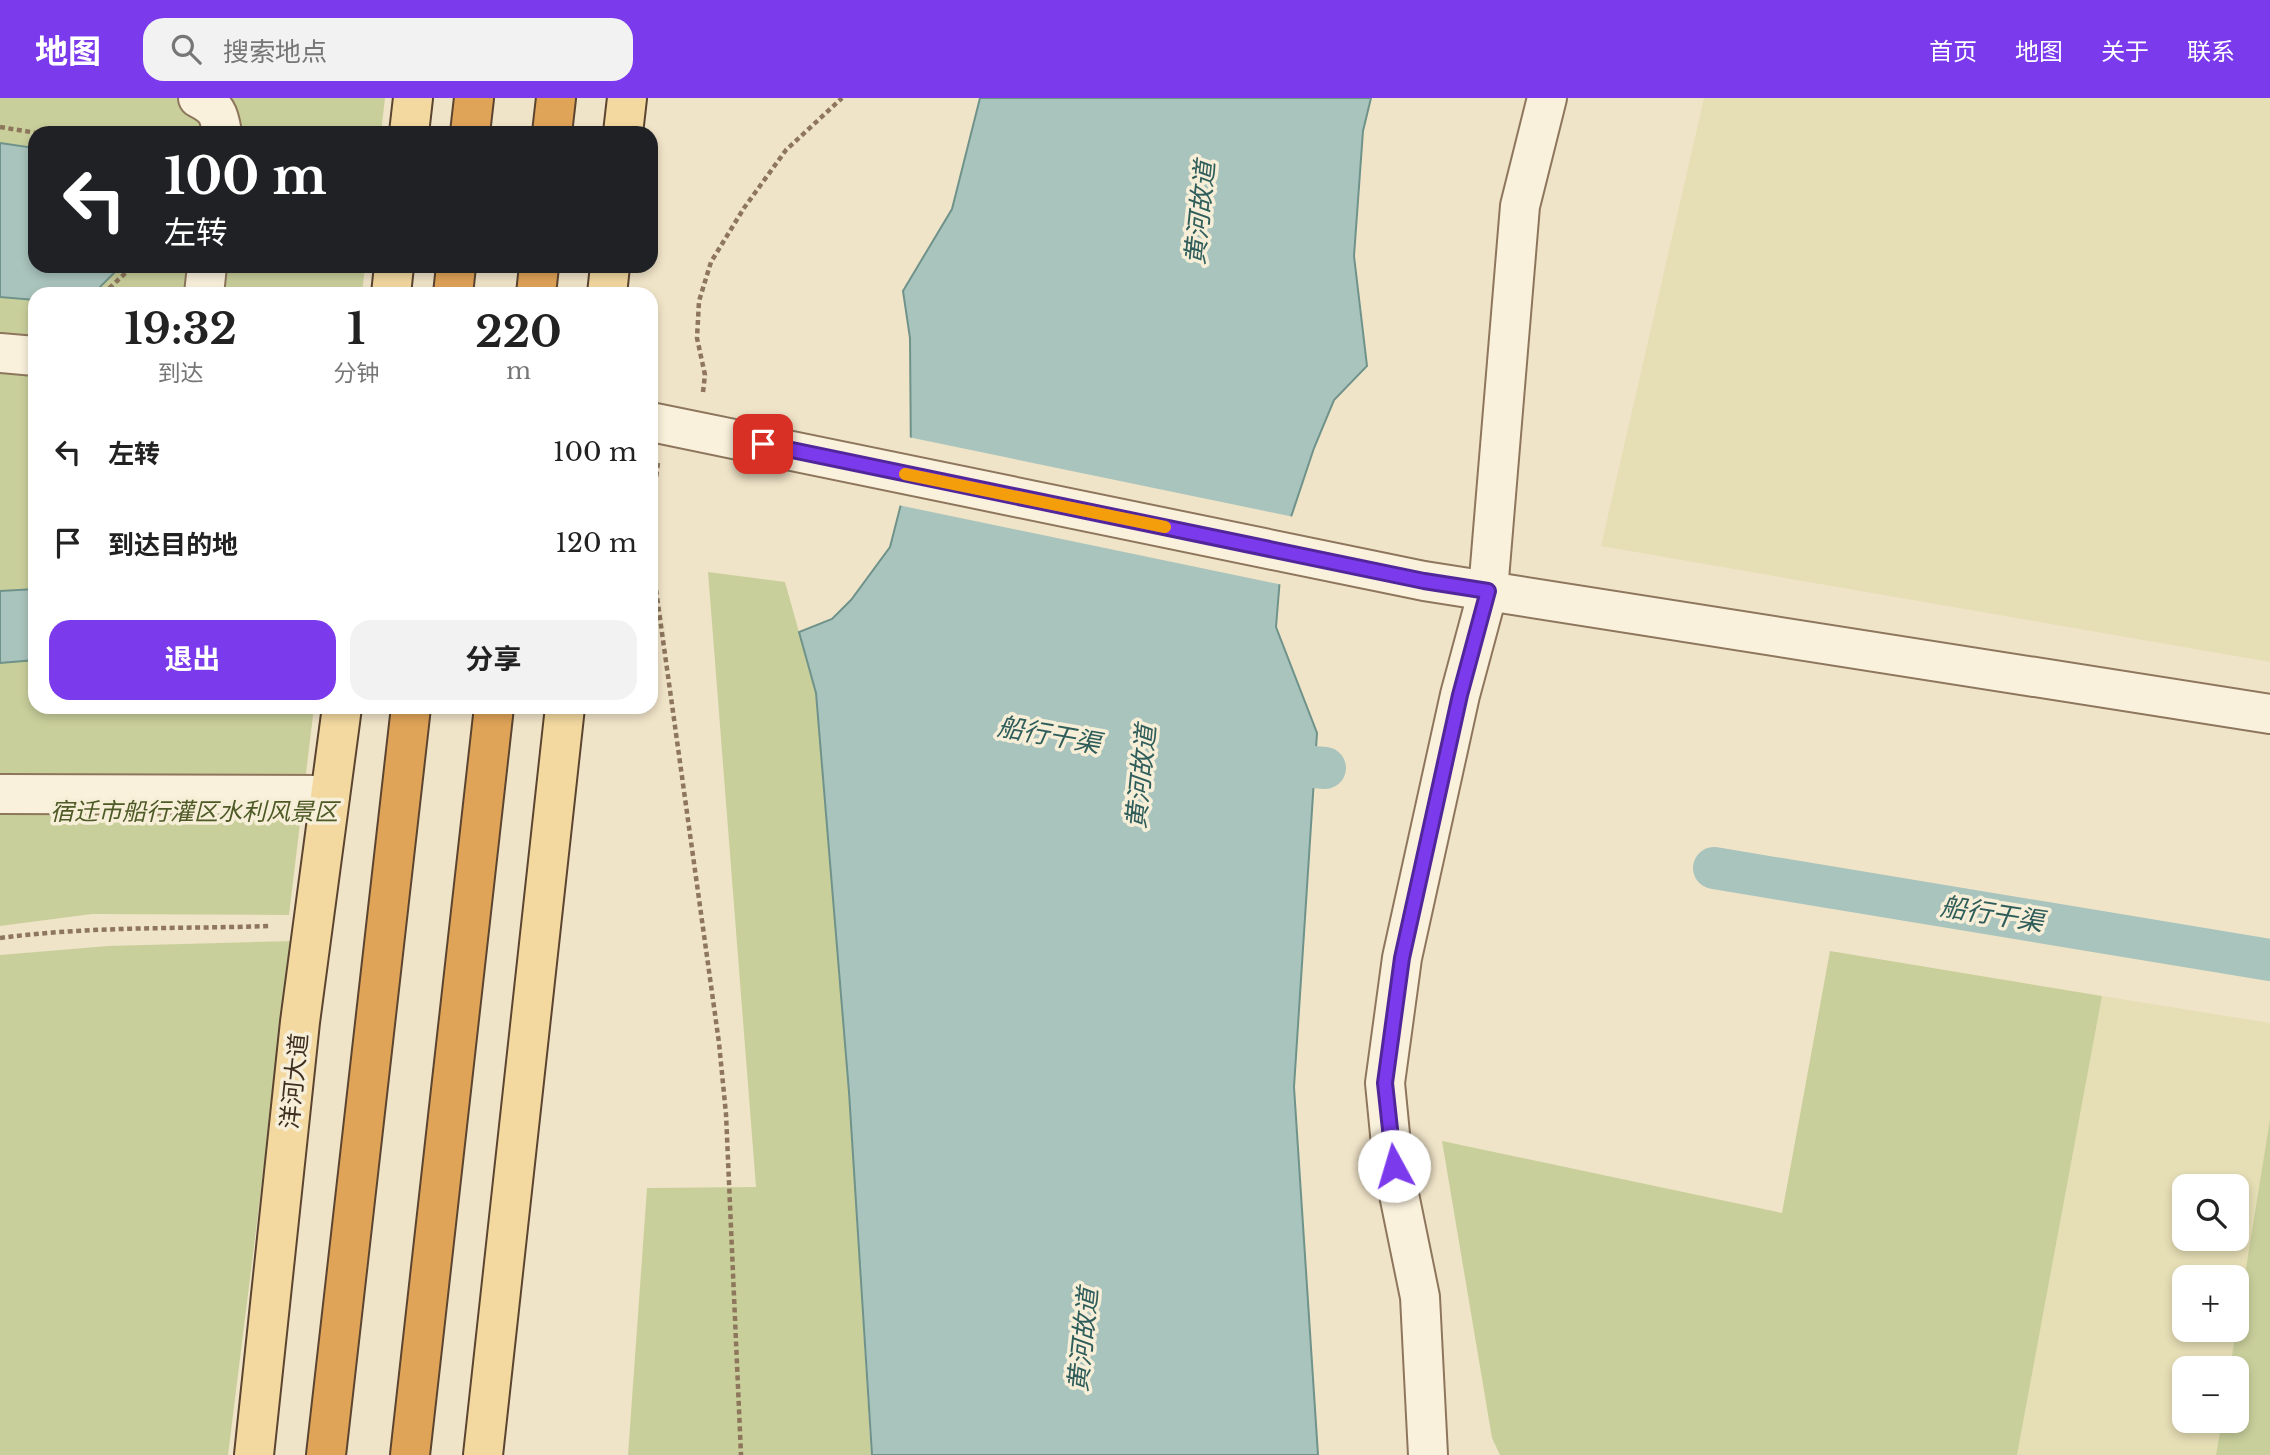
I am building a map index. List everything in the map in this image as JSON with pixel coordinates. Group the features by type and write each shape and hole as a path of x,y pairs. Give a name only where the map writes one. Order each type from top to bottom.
{"highway":[{"path":"471,126 474,98"},
{"path":"553,126 556,98"},
{"path":"326,1455 410,714"},
{"path":"410,1455 493,714"}],"main road":[{"path":"410,126 413,98"},
{"path":"625,126 627,98"},
{"name":"洋河大道","path":"254,1455 312,925 341,714"},
{"path":"483,1455 564,714"}],"street":[{"path":"198,98 209,104 219,115 221,126"},
{"path":"1428,1455 1420,1297 1394,1166 1385,1083 1402,958 1460,695 1488,591 1520,206 1547,98"},
{"path":"0,354 28,356"},
{"path":"671,426 1424,581 2270,714"},
{"path":"0,794 331,795"}],"path":[{"path":"658,483 671,426 705,375 697,338 699,301 711,262 744,208 786,150 842,98"},
{"path":"0,127 28,131"},
{"path":"110,287 126,273"},
{"path":"658,605 723,1090 741,1455"},
{"path":"0,938 51,931 312,925"}],"shaded area":[{"path":"1704,98 2270,98 2270,662 1601,546"},
{"path":"2102,996 2270,1023 2270,1119 2247,1265 2172,1265 2172,1342 2234,1342 2232,1356 2172,1356 2172,1433 2220,1433 2216,1455 2017,1455"}],"green space":[{"name":"宿迁市船行灌区水利风景区","path":"0,98 385,98 382,126 28,126 28,273 364,273 363,287 28,287 28,714 313,714 289,915 92,914 0,926"},
{"path":"708,572 785,582 816,693 849,1092 871,1455 628,1455 647,1188 756,1187"},
{"path":"292,941 228,1455 0,1455 0,955 108,946"},
{"path":"1830,951 2102,996 2017,1455 1500,1455 1492,1438 1442,1141 1782,1213"},
{"path":"2270,1119 2270,1455 2216,1455 2220,1433 2249,1433 2249,1356 2232,1356 2234,1342 2249,1342 2249,1265 2247,1265"}],"water":[{"name":"黄河故道","path":"980,98 1371,98 1363,131 1354,256 1367,366 1334,400 1314,448 1283,541 1276,627 1317,733 1294,1087 1318,1455 872,1455 849,1092 816,693 799,632 832,619 851,600 890,547 911,465 910,338 903,291 952,209"},
{"path":"0,143 28,147 28,273 114,273 100,287 28,287 28,299 0,297"},
{"path":"28,589 28,661 0,663 0,591"}],"pier":[{"path":"908,437 1294,517 1286,541 1283,585 898,505 908,465"}],"waterway":[{"name":"船行干渠","path":"1256,762 1325,768"},
{"name":"船行干渠","path":"1714,868 2270,960"}],"slow traffic":[{"path":"905,474 1165,527"}],"route":[{"path":"763,444 1424,581 1488,591 1460,695 1402,958 1385,1083 1394,1166"}]}
